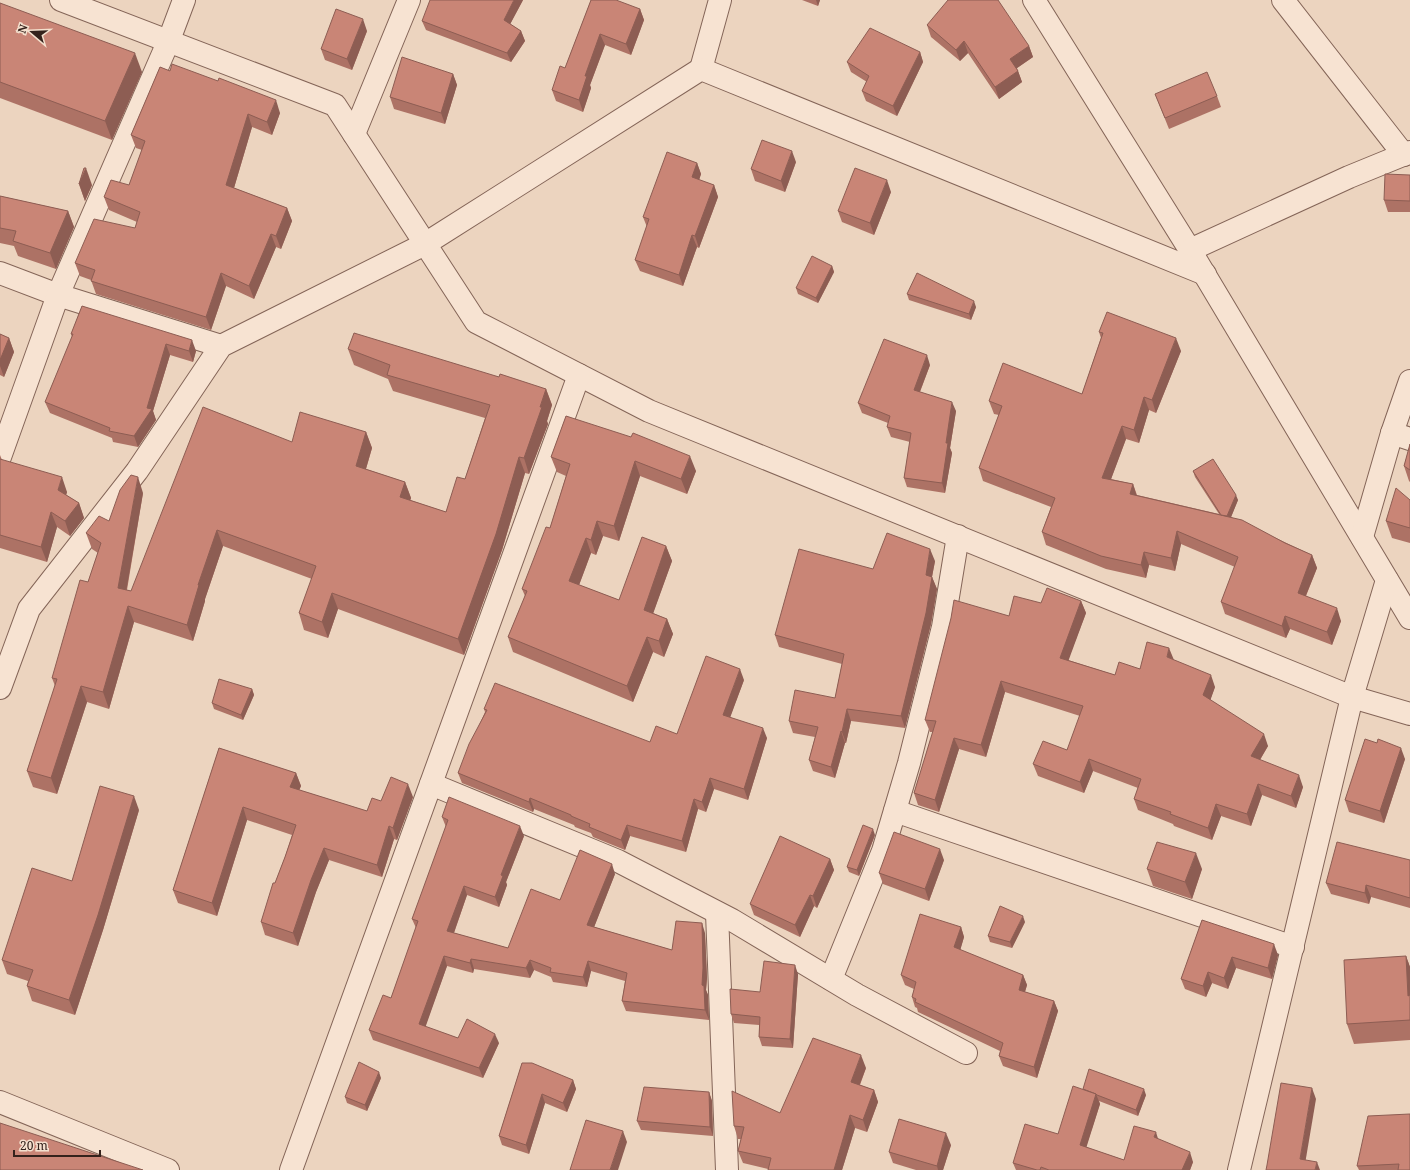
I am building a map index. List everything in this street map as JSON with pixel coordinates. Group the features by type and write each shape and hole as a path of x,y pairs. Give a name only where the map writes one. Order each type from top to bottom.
{"street":[{"path":"61,0 169,40 335,105 476,322 649,411 1352,697 1410,714"},
{"path":"0,457 58,295 169,40 184,0"},
{"path":"354,134 409,0"},
{"path":"0,688 29,609 137,471 221,346 425,244 701,69 720,0"},
{"path":"1034,0 1205,274 1410,618"},
{"path":"1190,250 1349,176 1407,153 1283,0"},
{"path":"701,69 1205,274"},
{"path":"0,273 58,295 221,346"},
{"path":"291,1170 579,375"},
{"path":"1362,537 1401,436 1410,382"},
{"path":"831,979 883,851 909,763 943,627 958,536"},
{"path":"1239,1170 1352,697 1387,580"},
{"path":"431,784 618,861 718,913 857,995 966,1053"},
{"path":"895,811 1293,947"},
{"path":"718,913 727,1170"},
{"path":"0,1102 168,1170"}],"building":[{"path":"430,0 514,0 504,20 521,31 507,53 422,21"},
{"path":"591,0 616,0 640,9 626,44 600,34 585,76 587,76 579,100 552,90 560,66 565,68"},
{"path":"948,0 998,0 1029,46 1010,59 1018,71 995,87 964,41 956,50 927,25"},
{"path":"0,3 135,53 105,121 0,82"},
{"path":"336,9 363,19 347,59 321,49"},
{"path":"870,28 920,52 893,106 862,91 869,76 847,62"},
{"path":"402,57 453,74 441,113 390,97"},
{"path":"172,64 218,81 219,78 276,100 267,122 248,114 226,185 287,208 276,236 271,234 249,286 221,273 206,317 91,281 95,270 75,263 94,219 135,228 140,212 104,197 111,180 129,185 145,141 131,135 160,67 170,71"},
{"path":"1207,72 1217,96 1165,118 1155,94"},
{"path":"762,140 792,151 781,181 751,169"},
{"path":"667,152 697,163 692,177 714,185 695,236 692,235 679,275 635,260 649,219 643,217"},
{"path":"84,168 86,168 79,184"},
{"path":"855,168 887,180 870,223 838,211"},
{"path":"1385,174 1410,175 1410,201 1384,200"},
{"path":"0,196 68,211 50,253 13,241 16,231 0,228"},
{"path":"812,256 832,266 816,298 796,288"},
{"path":"917,273 974,301 969,314 907,294"},
{"path":"82,306 192,340 189,351 166,344 147,408 152,409 134,436 109,431 110,428 45,402 73,334 71,334"},
{"path":"1107,312 1176,338 1152,400 1144,397 1134,430 1122,426 1102,478 1133,484 1130,494 1242,520 1285,543 1312,555 1298,593 1337,608 1327,632 1285,616 1282,626 1221,602 1238,557 1177,531 1171,558 1144,552 1141,565 1101,556 1042,532 1055,498 979,468 1002,406 989,401 1003,363 1082,394 1103,333 1099,332"},
{"path":"354,333 499,377 500,374 546,389 540,407 542,407 524,458 519,457 496,534 458,639 332,593 322,622 299,613 316,566 217,530 198,585 187,625 128,606 103,692 81,686 51,778 27,771 57,679 52,678 80,580 88,582 101,543 86,533 99,516 109,521 120,490 131,475 138,477 118,588 131,591 203,407 292,442 300,412 366,432 356,466 405,482 400,497 446,512 457,477 465,479 490,405 387,375 390,365 348,349"},
{"path":"0,334 9,338 0,360"},
{"path":"884,339 927,355 914,390 952,402 942,483 904,478 911,433 887,427 890,416 858,403"},
{"path":"566,416 631,437 633,433 690,456 681,479 635,461 614,526 597,521 591,540 586,538 569,581 619,600 642,537 666,546 644,610 667,619 659,641 647,637 627,686 508,637 527,591 522,589 546,527 550,528 570,464 551,457"},
{"path":"1410,444 1410,470 1404,466"},
{"path":"0,459 62,477 58,490 79,503 65,521 51,512 41,547 0,535"},
{"path":"1213,459 1236,495 1227,516 1221,515 1193,471"},
{"path":"1396,488 1410,500 1410,528 1386,521"},
{"path":"887,533 930,549 926,575 932,577 926,613 901,716 847,709 842,732 841,731 831,767 809,760 818,727 789,721 795,690 835,698 844,654 775,635 799,549 873,569"},
{"path":"1047,588 1081,601 1060,658 1115,675 1119,662 1140,669 1147,642 1169,648 1167,657 1211,675 1203,695 1264,734 1251,756 1299,775 1291,796 1258,784 1247,814 1216,804 1208,828 1170,814 1171,812 1134,799 1141,779 1089,759 1080,782 1033,764 1043,741 1067,750 1083,706 1001,681 981,745 954,738 935,800 914,793 936,721 925,720 951,618 954,600 1009,616 1014,596 1041,603"},
{"path":"706,656 740,669 723,715 763,728 744,789 710,778 702,802 694,799 682,841 627,825 621,840 589,827 590,824 571,815 530,798 529,802 458,773 469,744 487,710 484,709 495,683 650,742 656,726 677,734"},
{"path":"219,679 252,689 241,715 212,703"},
{"path":"1365,739 1377,743 1378,739 1401,748 1380,811 1345,800"},
{"path":"219,748 296,773 290,787 367,811 372,798 381,801 391,777 408,784 393,828 389,826 377,865 324,848 311,880 293,933 261,922 273,883 275,883 296,825 243,807 212,903 173,890"},
{"path":"100,786 134,796 98,915 69,1000 27,986 33,970 2,960 32,868 72,881"},
{"path":"449,797 520,826 501,875 503,876 495,897 464,886 447,931 508,948 531,889 560,900 580,850 612,864 587,925 672,950 676,921 702,923 702,985 704,986 705,1010 622,1001 627,973 588,961 583,977 550,972 551,968 530,960 526,968 471,959 470,963 444,956 419,1024 458,1038 467,1019 495,1034 479,1068 369,1030 383,995 391,998 418,921 412,919 448,820 442,817"},
{"path":"863,825 873,829 857,870 847,867"},
{"path":"894,832 940,849 925,889 879,873"},
{"path":"780,836 830,859 813,896 810,895 795,925 750,904"},
{"path":"1157,842 1196,853 1185,882 1147,869"},
{"path":"1337,842 1410,860 1410,898 1366,885 1365,893 1326,883"},
{"path":"1000,906 1023,916 1010,942 988,936"},
{"path":"920,914 961,927 954,947 1023,975 1019,990 1054,1001 1034,1067 999,1056 1003,1043 915,1002 916,999 912,997 916,982 901,975"},
{"path":"1202,920 1274,944 1268,968 1232,957 1224,978 1208,972 1203,986 1181,979"},
{"path":"1406,956 1408,996 1410,995 1410,1020 1347,1024 1344,960"},
{"path":"764,961 795,965 790,1039 759,1037 760,1017 731,1014 730,989 760,992"},
{"path":"813,1038 861,1055 851,1082 874,1090 863,1120 850,1115 834,1170 768,1170 771,1158 738,1151 744,1127 734,1126 732,1091 780,1113"},
{"path":"359,1062 379,1072 365,1105 345,1097"},
{"path":"522,1063 532,1063 573,1080 563,1103 542,1094 526,1145 499,1136"},
{"path":"1089,1069 1144,1089 1136,1110 1083,1089"},
{"path":"1281,1083 1312,1088 1300,1159 1317,1162 1315,1170 1266,1170"},
{"path":"1073,1086 1096,1094 1080,1145 1124,1160 1134,1126 1156,1132 1154,1137 1190,1152 1182,1170 1049,1170 1041,1167 1040,1170 1037,1170 1013,1163 1025,1124 1058,1134"},
{"path":"644,1087 709,1092 710,1127 637,1121"},
{"path":"1410,1114 1410,1170 1398,1170 1399,1164 1357,1166 1368,1116"},
{"path":"899,1119 946,1133 937,1166 889,1152"},
{"path":"586,1120 623,1131 610,1170 570,1170"},
{"path":"0,1123 143,1170 0,1170"}]}
